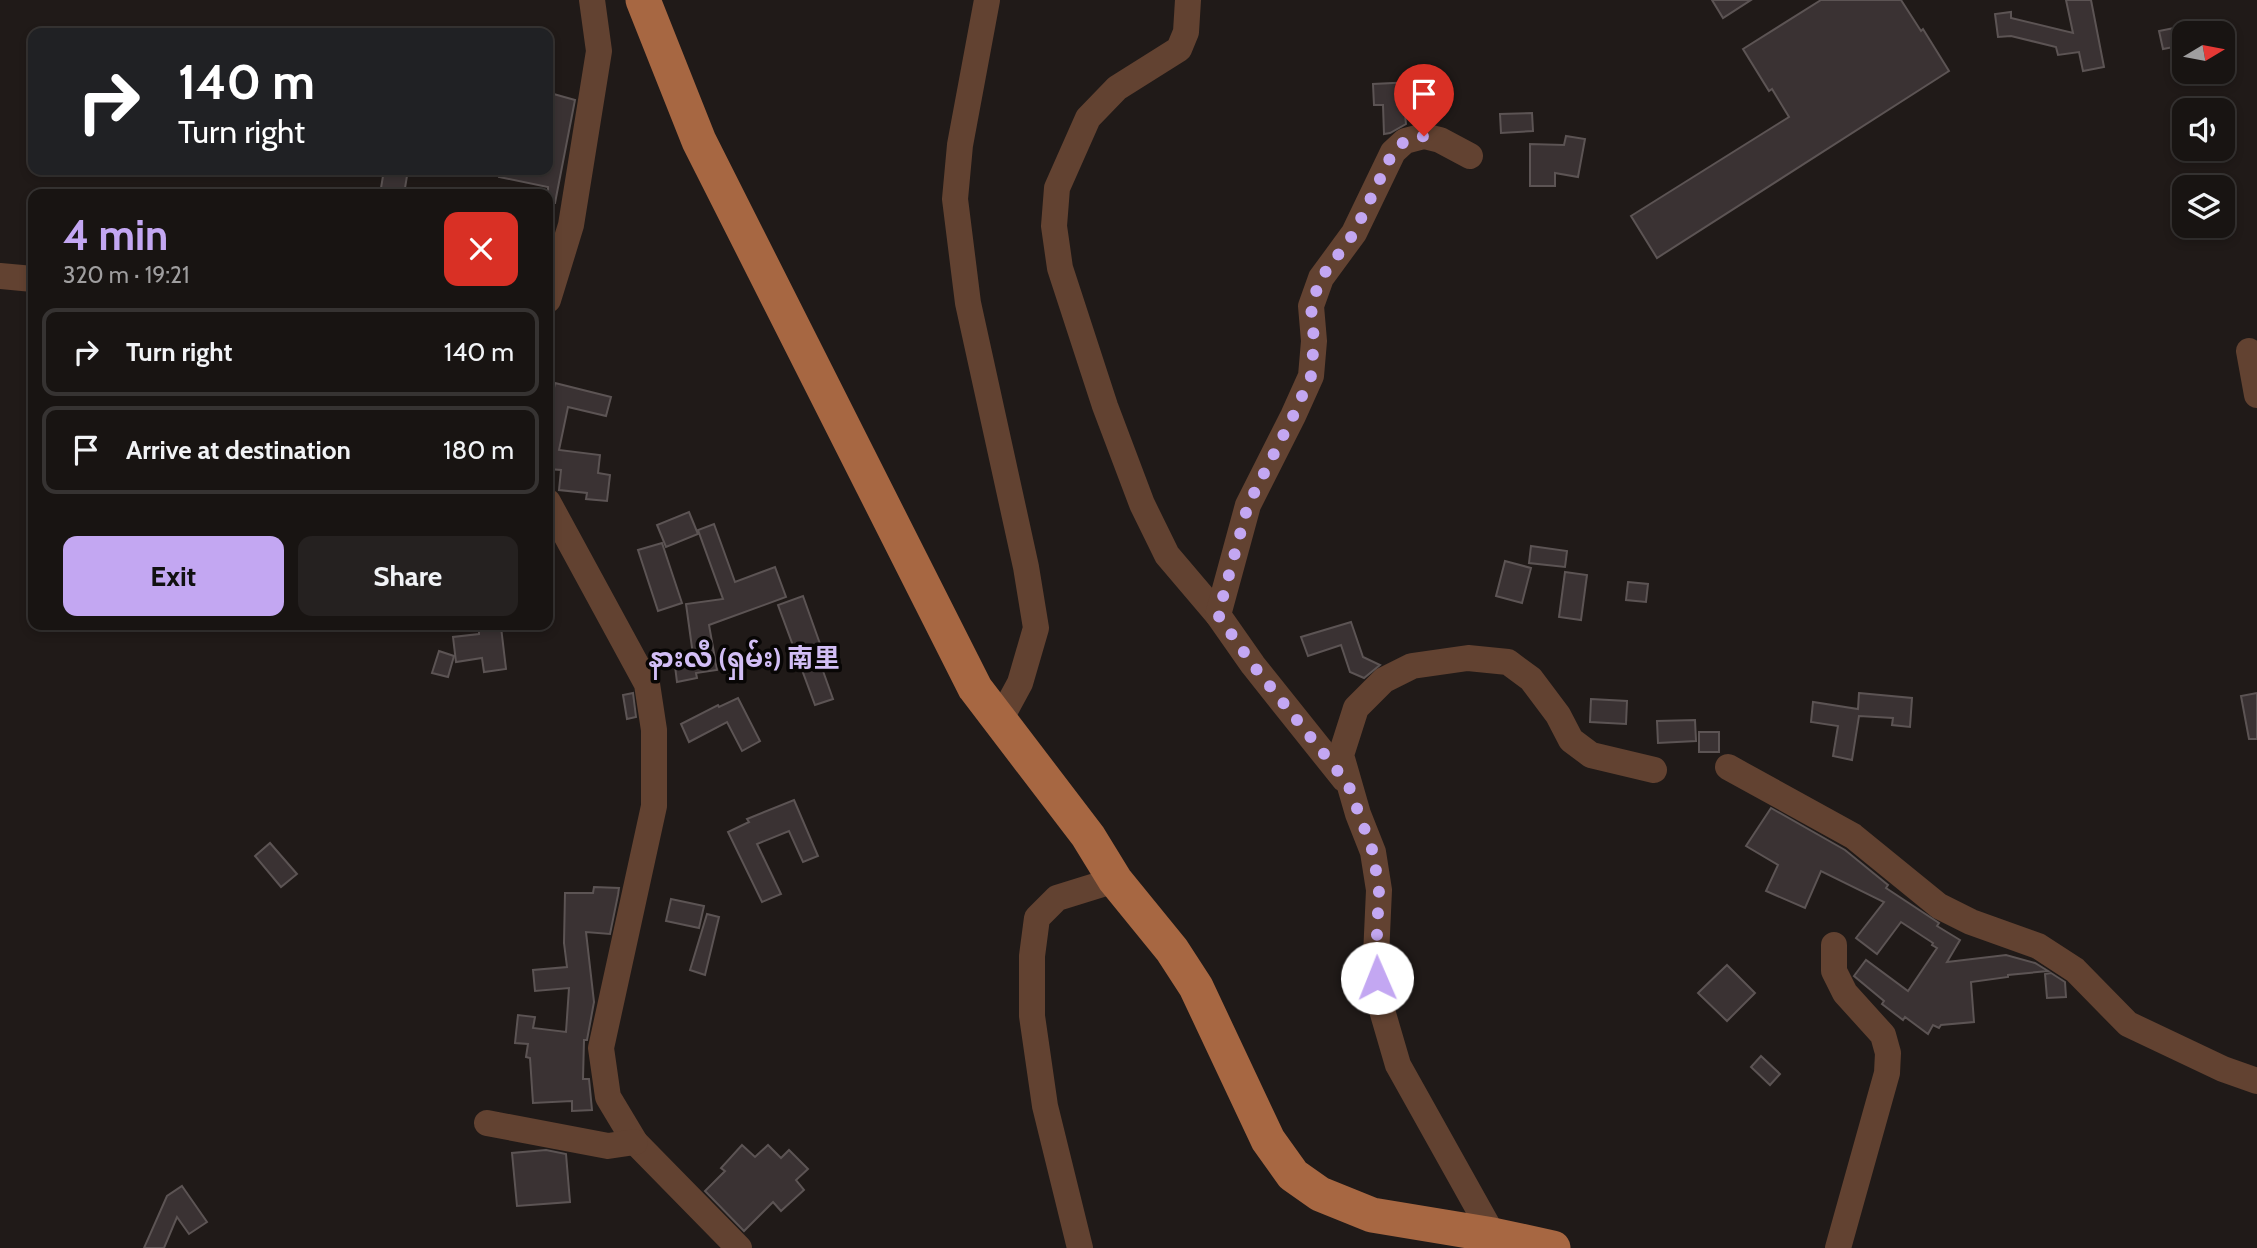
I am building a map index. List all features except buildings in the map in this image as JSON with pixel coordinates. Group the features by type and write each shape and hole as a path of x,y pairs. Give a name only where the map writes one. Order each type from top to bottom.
{"main road":[{"path":"643,0 699,141 975,688 1088,836 1115,880 1172,950 1196,987 1268,1140 1293,1175 1320,1194 1372,1215 1553,1248"}],"street":[{"path":"553,283 570,225 599,51 592,0"},
{"path":"987,0 960,145 955,199 968,303 1026,567 1035,628 1020,683 1000,720"},
{"path":"1188,0 1186,32 1179,49 1117,88 1087,118 1057,188 1054,226 1060,268 1105,406 1142,504 1167,555 1218,615 1253,665 1348,784"},
{"path":"1218,615 1248,505 1311,376 1314,341 1311,306 1321,278 1354,233 1393,152 1405,141 1424,136 1440,140 1470,156"},
{"path":"0,276 28,279"},
{"path":"2249,352 2257,395"},
{"path":"553,511 647,684 654,730 654,806 601,1048 608,1097 635,1142 739,1248"},
{"path":"1493,1235 1398,1065 1379,1000 1376,956 1379,890 1373,852 1348,784 1341,755 1356,708 1384,680 1412,666 1468,658 1508,662 1531,679 1558,715 1571,740 1591,755 1654,769"},
{"path":"1728,767 1853,836 1939,906 1971,922 2038,946 2075,970 2128,1024 2223,1069 2257,1081"},
{"path":"1080,1248 1045,1106 1032,1016 1032,956 1037,918 1057,898 1115,880"},
{"path":"1835,945 1834,971 1845,993 1882,1035 1888,1053 1887,1073 1838,1248"},
{"path":"487,1123 608,1146 635,1142"}],"district":[{"name":"နားလီ (ရှမ်း) 南里","path":"744,658"}],"route":[{"path":"1377,978 1379,890 1373,852 1348,784 1253,665 1218,615 1248,505 1311,376 1314,341 1311,306 1321,278 1354,233 1393,152 1405,141 1424,136"}]}
